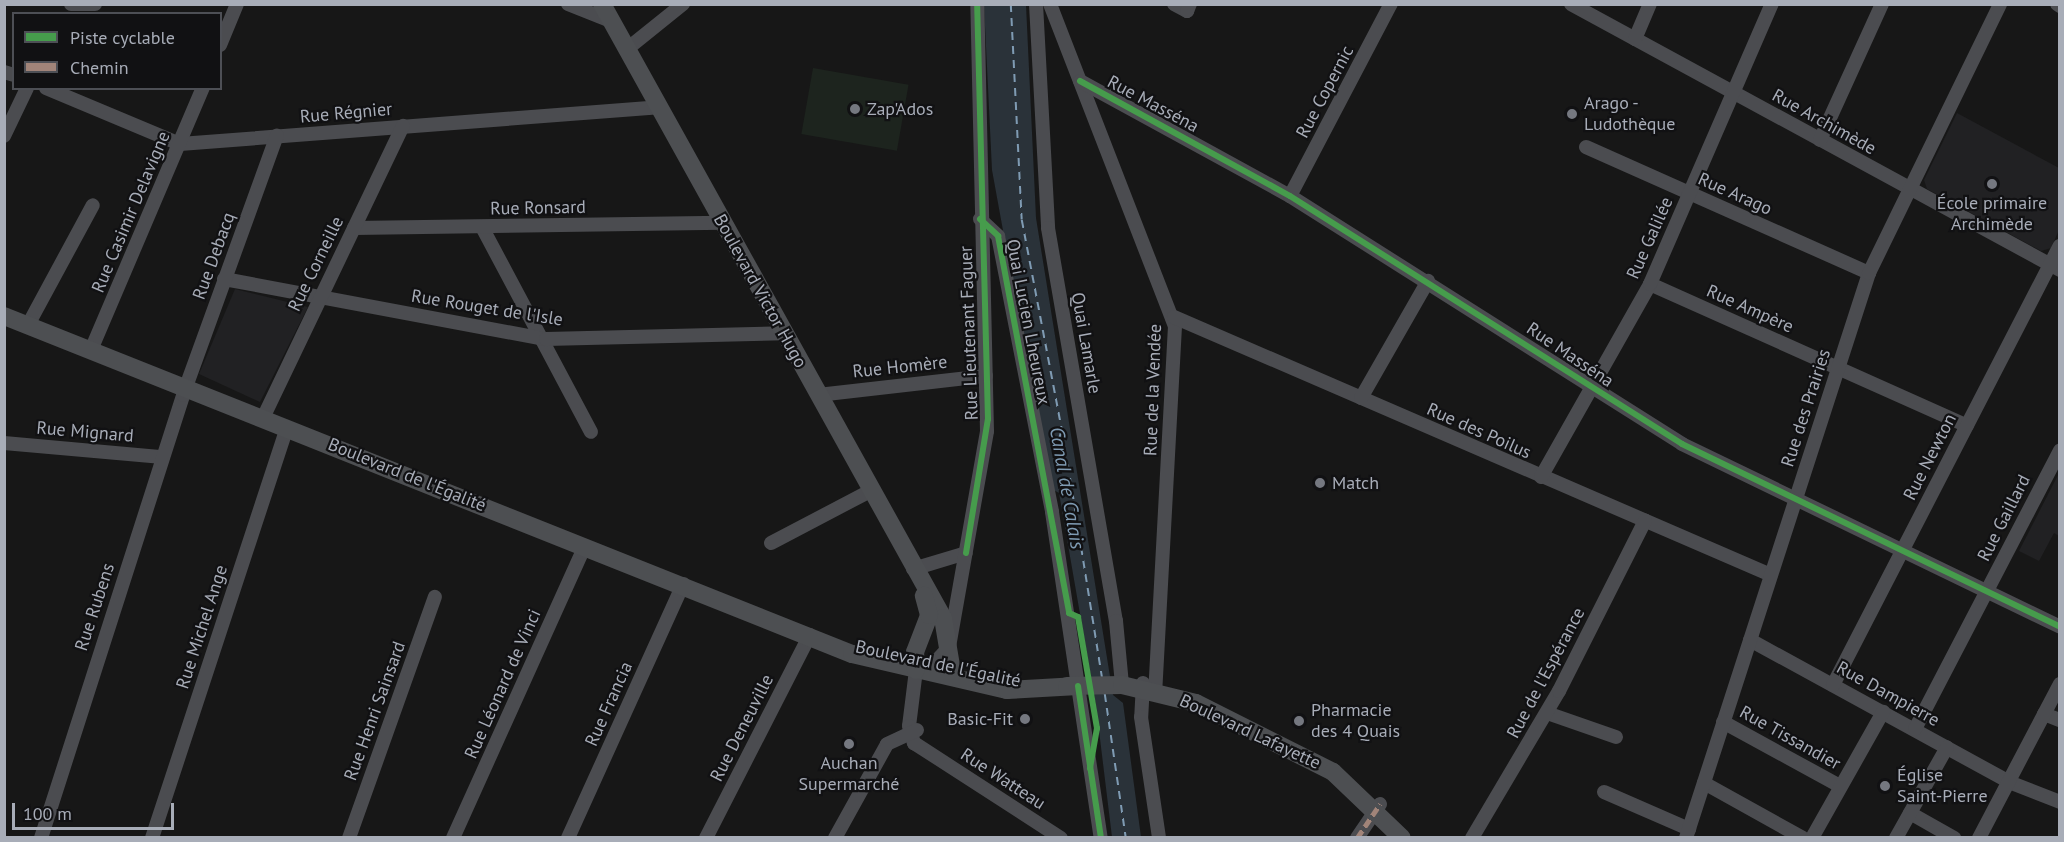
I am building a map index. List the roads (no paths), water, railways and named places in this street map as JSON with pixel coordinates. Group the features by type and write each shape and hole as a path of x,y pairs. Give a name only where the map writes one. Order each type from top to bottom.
{"main road":[{"name":"Boulevard Victor Hugo","path":"602,4 951,637 928,665"},
{"name":"Boulevard de l'Égalité","path":"4,316 682,584 860,657 928,665 1004,681 1078,686"},
{"name":"Boulevard Victor Hugo","path":"915,573 929,610 928,665"},
{"name":"Boulevard de l'Égalité","path":"928,665 1007,690 1078,686"},
{"name":"Boulevard Lafayette","path":"1078,686 1149,686 1202,695 1268,725 1347,774 1402,837"},
{"name":"Boulevard Lafayette","path":"1378,807 1413,837"}],"street":[{"path":"70,4 95,4"},
{"path":"222,40 237,4"},
{"path":"568,4 611,21"},
{"path":"627,49 683,4"},
{"path":"977,4 980,219"},
{"name":"Quai Lamarle","path":"1036,4 1051,247 1116,621 1122,685"},
{"name":"Rue de la Vendée","path":"1050,4 1174,317 1149,686 1141,717 1159,837"},
{"path":"1174,4 1187,11 1190,4"},
{"name":"Rue Copernic","path":"1290,196 1391,4"},
{"name":"Rue Archimède","path":"1571,4 2055,268"},
{"path":"1635,39 1650,4"},
{"name":"Rue Galilée","path":"1541,477 1650,284 1772,4"},
{"path":"1820,140 1882,4"},
{"name":"Rue des Prairies","path":"1687,833 1869,273 2000,4"},
{"name":"Rue Masséna","path":"1080,81 1290,196 1428,281 1682,444 2060,627"},
{"path":"4,136 26,90"},
{"name":"Rue Régnier","path":"51,90 180,144 659,107"},
{"name":"Rue Casimir Delavigne","path":"91,350 201,90"},
{"name":"Rue Corneille","path":"263,418 403,126"},
{"name":"Rue Debacq","path":"185,388 277,136"},
{"name":"Rue Arago","path":"1586,147 1869,273"},
{"path":"28,326 93,205"},
{"name":"Rue Lieutenant Faguer","path":"951,637 986,445 986,376 980,219"},
{"name":"Quai Lucien Lheureux","path":"980,219 998,236 1065,583 1101,837"},
{"name":"Rue Ronsard","path":"354,228 723,223"},
{"path":"482,227 591,432"},
{"name":"Rue Newton","path":"1833,685 1967,426 2055,268 2060,246"},
{"name":"Rue Rouget de l'Isle","path":"224,279 541,339 784,333"},
{"path":"1360,398 1428,281"},
{"name":"Rue Ampère","path":"1650,284 1967,426"},
{"name":"Rue des Poilus","path":"1174,317 1772,575"},
{"name":"Rue Homère","path":"818,395 986,376"},
{"name":"Rue Rubens","path":"40,837 185,388"},
{"name":"Rue Michel Ange","path":"152,837 287,428"},
{"name":"Rue Mignard","path":"4,443 162,457"},
{"name":"Rue Gaillard","path":"1915,729 2060,451"},
{"path":"771,543 870,491"},
{"name":"Rue de l'Espérance","path":"1472,837 1547,712 1645,521"},
{"name":"Rue Léonard de Vinci","path":"453,837 585,546"},
{"path":"915,573 966,553"},
{"name":"Rue Francia","path":"568,837 682,584"},
{"name":"Rue Henri Sainsard","path":"349,837 435,597"},
{"name":"Rue Deneuville","path":"706,837 810,635"},
{"name":"Rue Dampierre","path":"1750,640 2009,782 2060,802"},
{"path":"835,837 887,744 913,731 928,665"},
{"path":"1979,837 2060,684"},
{"path":"1547,712 1616,737"},
{"path":"1812,837 1883,712"},
{"path":"2044,714 2060,720"},
{"name":"Rue Tissandier","path":"1723,722 1840,786"},
{"name":"Rue Watteau","path":"913,731 926,751 1061,837"},
{"path":"1896,837 1947,747"},
{"path":"1704,783 1803,837"},
{"path":"1604,792 1687,833"},
{"path":"1357,837 1378,807"},
{"path":"1910,813 1954,837"}],"water":[{"name":"Canal de Calais","path":"984,5 1026,5 1036,218 1113,695 1123,703 1141,837 1112,837 1096,706 1059,493 1050,488 992,170"}],"place":[{"name":"Zap'Ados","path":"855,109"},
{"name":"Arago - Ludothèque","path":"1572,114"},
{"name":"École primaire Archimède","path":"1992,184"},
{"name":"Match","path":"1320,483"},
{"name":"Basic-Fit","path":"1025,719"},
{"name":"Pharmacie des 4 Quais","path":"1299,721"},
{"name":"Auchan Supermarché","path":"849,744"},
{"name":"Église Saint-Pierre","path":"1885,786"}]}
